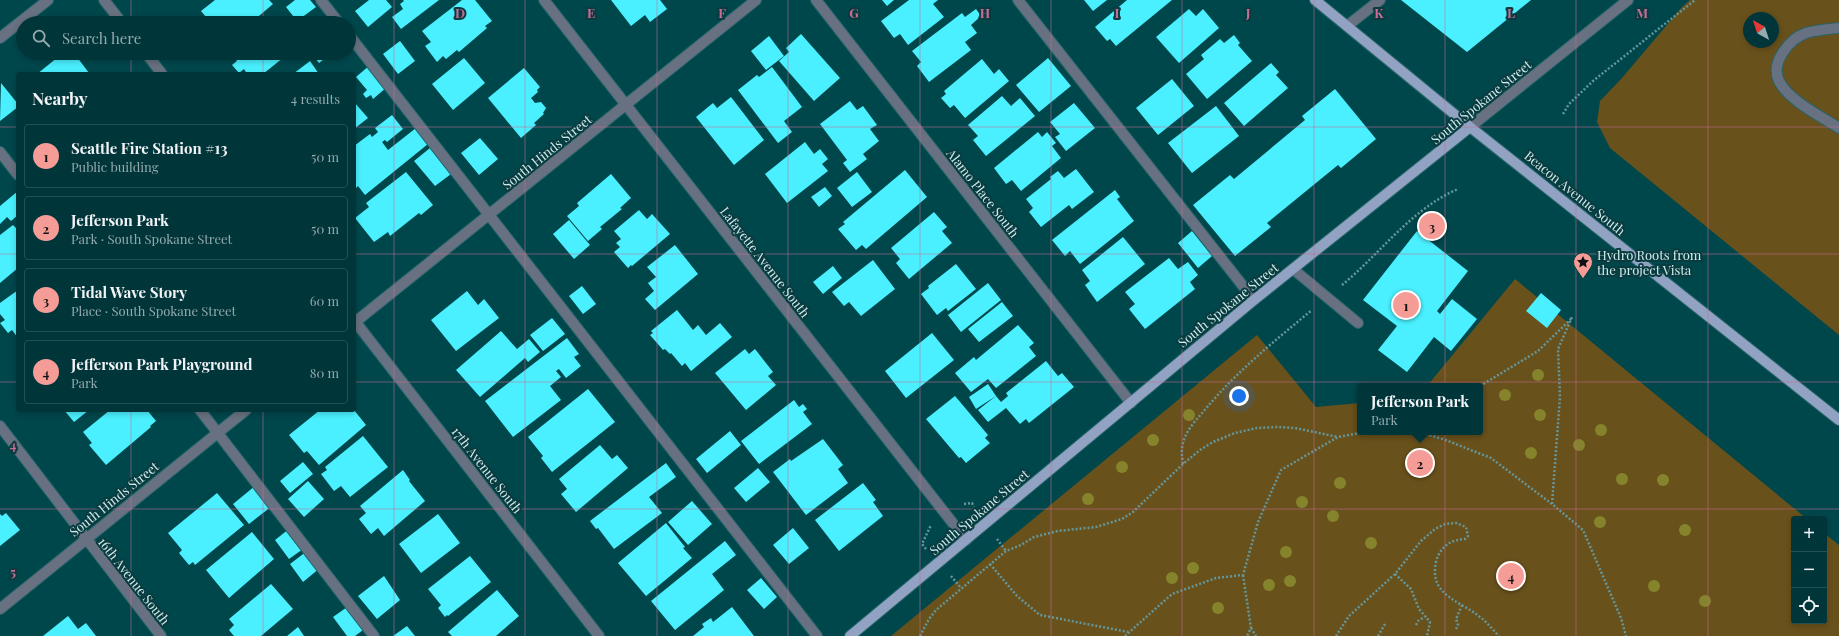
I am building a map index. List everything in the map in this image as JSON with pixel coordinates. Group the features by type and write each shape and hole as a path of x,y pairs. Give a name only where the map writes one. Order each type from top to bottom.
{"main road":[{"name":"Beacon Avenue South","path":"1315,0 1470,127 1839,420"},
{"name":"South Spokane Street","path":"850,636 1254,300 1470,127"}],"street":[{"path":"28,16 48,0"},
{"path":"104,0 117,16"},
{"path":"322,0 335,16"},
{"name":"Lafayette Avenue South","path":"544,0 966,540"},
{"name":"South Hinds Street","path":"356,320 490,215 756,0"},
{"name":"Alamo Place South","path":"816,0 1131,403"},
{"path":"1018,0 1254,300"},
{"path":"1347,26 1380,0"},
{"name":"South Spokane Street","path":"1470,127 1628,0"},
{"path":"0,38 16,25"},
{"path":"1839,28 1805,33 1790,44 1780,56 1776,70 1779,82 1793,98 1839,128"},
{"path":"356,44 817,636"},
{"path":"151,60 160,72"},
{"path":"0,152 16,172"},
{"path":"1293,269 1358,323"},
{"name":"17th Avenue South","path":"356,322 599,636"},
{"path":"202,412 374,636"},
{"name":"South Hinds Street","path":"0,609 85,538 244,412"},
{"name":"16th Avenue South","path":"0,426 161,636"}],"path":[{"path":"1562,114 1569,104 1593,81 1695,0"},
{"path":"1183,464 1181,452 1183,441 1188,430 1218,393 1252,359 1356,274 1379,248 1416,216 1445,194 1458,189"},
{"path":"1483,384 1538,350 1572,317 1558,349 1560,397 1552,504"},
{"path":"920,636 928,619 936,610 1006,551 1042,534 1096,528 1122,519 1144,504 1183,464 1200,450 1213,442 1235,433 1256,428 1277,427 1295,428 1338,437"},
{"path":"1256,636 1251,628 1243,575 1258,522 1281,470 1338,437 1357,433"},
{"path":"1429,435 1491,458 1552,504 1583,530 1621,618 1626,636"},
{"path":"1336,636 1349,616 1395,574 1421,541 1435,529 1445,524 1456,523 1466,527 1468,536 1465,540 1451,542 1444,547 1437,557 1435,574 1440,589 1480,617 1499,636"},
{"path":"1002,546 1006,551"},
{"path":"990,564 1017,596 1040,615 1128,632"},
{"path":"1395,574 1411,589 1419,609 1430,622 1427,636"},
{"path":"1125,636 1172,594 1216,578 1243,575"},
{"path":"957,583 961,588"},
{"path":"1456,629 1458,625 1456,619 1462,605"},
{"path":"1416,624 1418,620 1426,616"},
{"path":"1378,636 1385,624"},
{"path":"1247,636 1251,628"}],"shaded area":[{"path":"1690,0 1839,0 1839,335 1610,148 1597,122 1600,101 1622,78 1682,7"},
{"path":"1515,279 1803,516 1791,516 1791,624 1827,624 1827,535 1839,545 1839,636 891,636 1257,335 1316,407 1357,403 1357,435 1483,435 1483,383 1429,383"}],"building":[{"path":"215,0 269,0 273,4 259,16 205,16 201,11"},
{"path":"295,0 310,0 316,7 304,16 293,16 286,7"},
{"path":"369,0 386,0 392,7 368,27 355,11"},
{"path":"403,0 439,0 401,29 392,17 403,9 400,4 404,1"},
{"path":"462,0 475,0 492,21 485,26 487,28 459,52 457,50 446,59 443,56 437,62 425,46 431,42 422,31"},
{"path":"611,0 660,0 667,9 650,22 645,15 631,26"},
{"path":"882,0 894,0 887,6"},
{"path":"909,0 938,0 933,4 944,17 908,45 900,34 894,38 881,21"},
{"path":"1084,0 1107,0 1093,11"},
{"path":"1127,0 1172,0 1116,46 1110,39 1107,41 1095,27"},
{"path":"1401,0 1531,0 1467,52"},
{"path":"976,9 981,16 971,25 977,33 965,42 971,50 929,82 917,66 921,62 912,51 962,13 965,17"},
{"path":"1189,9 1196,16 1203,9 1219,28 1179,63 1156,37"},
{"path":"801,34 840,78 814,101 779,61 789,52 786,48"},
{"path":"1234,35 1240,43 1238,45 1252,61 1207,99 1186,74 1204,59 1201,55 1220,39 1224,43"},
{"path":"769,36 784,56 766,70 751,51"},
{"path":"400,41 415,61 398,74 383,54"},
{"path":"464,58 485,83 453,110 432,84"},
{"path":"1048,58 1071,86 1039,112 1016,85"},
{"path":"982,59 994,74 999,69 1009,81 965,118 954,105 950,108 941,98 946,94 944,91"},
{"path":"54,60 79,60 88,72 39,72"},
{"path":"236,60 280,60 265,72 246,72 244,69 238,72 232,65 237,61"},
{"path":"310,61 318,72 296,72"},
{"path":"1271,63 1279,72 1276,75 1288,88 1244,126 1224,103"},
{"path":"370,65 387,87 373,99 371,95 366,98 363,94 367,90 356,77"},
{"path":"772,67 802,107 784,121 792,132 778,143 738,90 757,75 759,77"},
{"path":"524,68 540,87 537,90 538,92 531,98 535,103 541,102 546,108 543,113 544,114 534,123 536,125 521,138 488,98"},
{"path":"1172,79 1194,106 1158,135 1136,108"},
{"path":"1,83 16,102 16,109 0,121"},
{"path":"1335,89 1376,139 1341,168 1338,165 1267,223 1271,227 1235,256 1193,205 1230,175 1234,179 1305,120 1302,116"},
{"path":"1002,96 1011,106 1020,98 1035,116 986,156 973,140 978,136 968,125"},
{"path":"731,97 764,140 734,165 696,117 713,103 717,108"},
{"path":"850,101 857,110 863,106 877,125 870,129 879,141 863,154 867,159 850,172 843,163 847,160 820,124"},
{"path":"1074,103 1095,128 1066,151 1055,137 1060,134 1050,122"},
{"path":"356,104 368,118 356,127"},
{"path":"1216,106 1239,136 1192,173 1168,143"},
{"path":"392,115 403,129 387,142 385,140 382,142 388,150 416,128 428,144 365,195 358,186 356,188 356,144 370,134 372,137 378,132 375,128"},
{"path":"1038,132 1042,137 1047,132 1056,143 1052,146 1061,158 1021,191 1012,180 1006,184 994,168"},
{"path":"480,138 498,159 479,175 461,153"},
{"path":"805,142 814,154 820,149 828,159 822,164 828,171 787,203 765,174"},
{"path":"430,148 451,174 435,186 414,161"},
{"path":"1076,169 1094,192 1072,209 1069,205 1041,227 1029,212 1033,208 1026,199 1051,179 1050,177 1058,171 1064,178"},
{"path":"905,170 927,197 866,249 862,245 856,250 838,229 845,224 843,222"},
{"path":"406,172 433,205 421,215 419,213 390,236 388,232 374,242 356,219 356,217 369,207 366,203"},
{"path":"857,172 872,192 852,207 837,188"},
{"path":"611,174 631,198 620,208 622,209 600,227 602,229 588,241 567,216 579,206 577,203"},
{"path":"825,187 832,196 819,207 811,197"},
{"path":"1115,190 1120,197 1117,199 1134,221 1080,264 1070,251 1065,256 1052,240"},
{"path":"16,193 16,217 11,221 7,217 0,224 0,206"},
{"path":"639,210 647,219 652,214 670,234 628,268 614,252 620,247 616,243 621,239 614,231"},
{"path":"934,212 947,227 942,231 952,243 909,279 896,263 900,259 891,248"},
{"path":"569,220 590,245 574,259 553,234"},
{"path":"13,225 16,228 16,270 0,283 0,235"},
{"path":"1192,231 1212,256 1198,268 1178,243"},
{"path":"1417,231 1468,271 1437,311 1440,314 1452,299 1477,319 1451,351 1434,337 1407,372 1378,350 1397,326 1363,300"},
{"path":"1123,237 1145,264 1097,302 1085,285 1090,281 1082,270"},
{"path":"675,245 698,274 655,310 645,299 654,291 648,283 656,277 647,267"},
{"path":"1169,258 1178,269 1188,262 1198,275 1190,282 1195,289 1145,329 1129,309 1135,304 1125,292"},
{"path":"873,260 895,289 861,316 849,302 844,306 832,292"},
{"path":"956,264 976,289 948,311 946,308 937,315 921,294 929,288 928,286"},
{"path":"833,266 842,278 823,294 813,282"},
{"path":"988,283 1001,300 961,332 948,315"},
{"path":"582,286 596,304 583,314 569,296"},
{"path":"16,291 16,335 12,330 8,333 0,323 5,320 0,314 0,303"},
{"path":"467,291 478,305 484,299 499,318 456,351 431,320"},
{"path":"1541,293 1561,310 1547,328 1526,311"},
{"path":"1002,302 1013,316 979,342 968,329"},
{"path":"677,310 693,330 698,325 706,335 720,323 732,337 691,371 685,363 682,366 671,353 670,354 665,349 663,350 650,335 653,333 651,331"},
{"path":"552,318 565,334 543,351 530,335"},
{"path":"1018,325 1034,343 1029,347 1036,356 996,388 988,379 971,392 955,373 974,357 976,360"},
{"path":"501,331 517,349 529,339 540,352 528,362 525,358 480,397 456,370"},
{"path":"932,333 954,360 906,398 885,371"},
{"path":"567,338 579,354 574,357 581,366 566,378 559,369 556,371 561,377 550,386 561,400 513,437 485,401"},
{"path":"745,349 749,354 755,349 773,372 768,376 776,385 746,410 715,373"},
{"path":"1046,361 1058,376 1062,373 1074,387 1029,423 1026,419 1020,424 1006,408 988,422 978,410 996,396 1001,402 1008,396 1006,393"},
{"path":"988,384 996,396 976,409 969,397"},
{"path":"588,389 615,422 552,472 541,458 543,456 528,437"},
{"path":"955,396 988,435 985,438 990,443 966,463 961,457 959,458 926,419"},
{"path":"794,400 799,407 803,404 807,409 803,412 812,424 759,464 741,441"},
{"path":"66,412 86,412 74,422"},
{"path":"108,412 149,412 156,421 150,426 151,427 106,465 89,445 92,443 83,432"},
{"path":"318,412 356,412 366,425 319,465 307,451 304,453 289,435"},
{"path":"730,431 741,445 707,473 696,459"},
{"path":"363,436 388,467 350,497 341,486 334,491 321,474 327,470 325,467"},
{"path":"823,439 843,465 838,469 848,483 806,515 773,472 790,459 791,461"},
{"path":"600,445 612,459 617,455 628,468 576,512 561,494 567,489 559,479"},
{"path":"303,462 313,474 290,493 280,481"},
{"path":"666,463 676,477 649,497 662,513 614,549 598,528 596,529 590,521"},
{"path":"758,468 770,482 746,502 734,488"},
{"path":"403,470 410,480 409,481 425,501 384,536 378,528 371,534 359,519 366,513 360,506"},
{"path":"308,481 324,499 304,517 288,499"},
{"path":"863,483 876,500 873,502 883,516 839,551 815,520"},
{"path":"255,486 272,506 249,524 233,504"},
{"path":"217,493 244,525 195,565 193,562 189,565 179,553 182,550 168,533"},
{"path":"692,501 712,524 688,545 668,522"},
{"path":"6,513 20,530 0,546 0,514 2,516"},
{"path":"438,514 460,543 421,573 399,544"},
{"path":"666,523 685,547 683,548 692,558 646,596 618,563"},
{"path":"793,528 809,548 789,564 773,545"},
{"path":"289,529 303,549 289,559 275,540"},
{"path":"252,532 274,559 229,598 206,570"},
{"path":"725,541 736,555 712,574 724,590 675,630 651,601"},
{"path":"307,551 320,568 303,582 290,564"},
{"path":"470,556 491,582 445,617 438,608 441,605 428,589"},
{"path":"384,576 400,600 377,619 358,596"},
{"path":"761,578 777,597 764,609 747,590"},
{"path":"271,584 293,609 261,636 234,636 229,630 234,625 229,619"},
{"path":"497,590 519,616 496,636 452,636 448,632"},
{"path":"350,605 367,627 355,636 347,636 333,617"},
{"path":"732,607 754,636 693,636 704,627 702,624 711,618 713,622"},
{"path":"68,616 78,629 86,623 96,636 43,636"},
{"path":"407,626 415,636 393,636"},
{"path":"298,627 304,636 287,636"}],"place":[{"name":"Tidal Wave Story","path":"1432,226"},
{"name":"Hydro Roots from the project Vista","path":"1583,279"},
{"name":"Seattle Fire Station #13","path":"1406,305"},
{"name":"Jefferson Park","path":"1420,463"},
{"name":"Jefferson Park Playground","path":"1511,576"}]}
